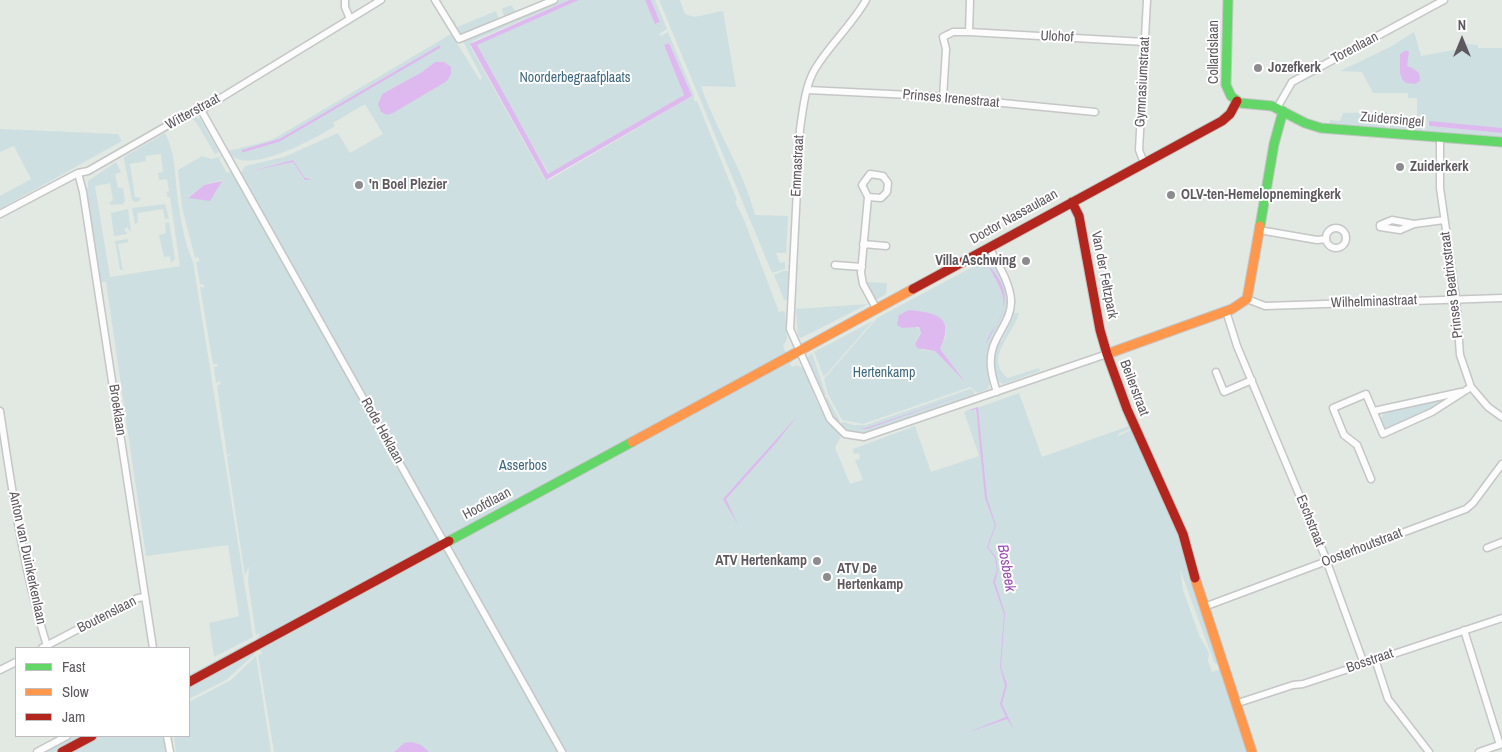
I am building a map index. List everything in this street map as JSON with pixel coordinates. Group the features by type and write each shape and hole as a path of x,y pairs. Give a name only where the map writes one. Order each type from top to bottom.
{"street":[{"path":"345,0 345,7 350,19"},
{"name":"Witterstraat","path":"0,214 78,173 88,171 191,112 201,110 381,0"},
{"path":"435,0 459,39 554,0"},
{"name":"Emmastraat","path":"798,350 790,329 790,309 800,129 808,90 816,68 857,16 866,0"},
{"path":"969,32 970,0"},
{"name":"Gymnasiumstraat","path":"1144,163 1139,150 1147,0"},
{"name":"Collardslaan","path":"1228,0 1226,85 1228,91 1237,102"},
{"name":"Torenlaan","path":"1280,110 1292,82 1444,0"},
{"name":"Ulohof","path":"944,98 946,49 943,37 953,32 1145,42"},
{"name":"Prinses Irenestraat","path":"808,90 1027,104 1095,112"},
{"path":"1237,102 1280,110 1247,300"},
{"name":"Doctor Nassaulaan","path":"798,350 1222,121 1230,114 1237,102"},
{"name":"Rode Heklaan","path":"201,110 446,542 562,752"},
{"name":"Zuidersingel","path":"1280,110 1305,123 1321,128 1502,142"},
{"name":"Prinses Beatrixstraat","path":"1440,137 1440,188 1456,299 1460,356 1468,389 1502,417"},
{"name":"Broeklaan","path":"78,173 83,192 152,647"},
{"path":"868,197 881,198 887,192 888,183 883,176 870,174 864,181 863,190 868,197 863,244 863,284 876,308"},
{"name":"Van der Feltzpark","path":"1072,202 1079,216 1100,330 1107,354"},
{"path":"1414,224 1444,220"},
{"path":"1259,230 1317,240 1326,239"},
{"path":"863,244 886,246"},
{"path":"989,247 1005,279 1011,297 1009,316 991,355 991,370 997,392"},
{"path":"835,265 862,267"},
{"name":"Wilhelminastraat","path":"1247,300 1265,306 1502,298"},
{"name":"Beilerstraat","path":"1247,300 1226,311 1107,354 1123,401 1183,534 1204,606 1238,703 1252,752"},
{"name":"Eschstraat","path":"1226,311 1237,346 1326,561 1364,664"},
{"path":"798,350 830,419 845,434 856,437 871,434 1107,354"},
{"name":"Hoofdlaan","path":"190,681 798,350"},
{"path":"1216,372 1224,392 1252,380"},
{"path":"1374,411 1468,389"},
{"path":"1371,480 1357,445 1344,435 1333,408 1366,394 1383,434 1432,412 1468,389"},
{"name":"Anton van Duinkerkenlaan","path":"0,411 3,451 44,647"},
{"name":"Oosterhoutstraat","path":"1204,606 1466,509 1473,503 1502,464"},
{"path":"1487,548 1502,542"},
{"name":"Boutenslaan","path":"44,647 138,598 145,597"},
{"name":"Bosstraat","path":"1238,703 1502,618"},
{"path":"1464,630 1501,745 1479,752"},
{"path":"1375,659 1388,699 1429,752"},
{"path":"0,670 15,662"},
{"path":"37,752 65,737"},
{"path":"62,752 90,737"},
{"path":"167,737 170,752"}],"green space":[{"name":"Asserbos","path":"560,0 569,0 473,41 470,46 544,178 549,180 692,96 669,43 664,45 684,95 549,174 476,48 477,44 579,0 645,0 656,24 660,22 651,0 655,0 667,29 659,34 661,36 668,32 694,95 694,101 697,101 737,200 735,202 743,217 779,312 785,311 787,339 783,346 786,353 793,360 790,364 792,367 797,365 804,369 817,402 828,421 839,433 840,438 835,448 850,484 863,480 855,460 860,459 859,453 854,454 853,449 915,426 931,472 979,456 964,412 975,408 983,459 977,408 1019,393 1042,457 1129,426 1130,429 1118,434 1118,436 1131,430 1178,536 1219,663 1216,664 1214,662 1180,569 1183,590 1199,635 1209,653 1208,661 1212,672 1221,669 1248,752 274,752 258,655 262,654 261,651 257,650 261,648 256,639 259,637 259,633 256,635 248,581 249,566 245,576 227,457 232,453 227,455 217,386 221,383 220,381 216,383 214,367 218,366 213,364 200,287 204,288 204,285 200,284 196,262 199,261 199,257 195,258 182,207 178,170 202,156 211,159 222,156 219,159 227,173 232,171 241,187 248,186 241,173 245,166 284,157 338,133 350,153 383,134 365,104 333,123 335,126 326,132 280,154 248,161 236,158 228,151 272,140 451,34 480,80 482,78 463,41","holes":["435,62 440,62 379,100 382,94 422,72","293,160 305,178 314,177 304,179 293,162 248,172","222,180 214,194 188,197 204,185"]},
{"path":"659,0 680,0 685,14 694,17 723,11 736,87 701,86 744,182 755,215 788,216 786,253 776,253 780,263 785,262 785,269 772,273"},
{"path":"511,5 517,13 504,17 502,9"},
{"path":"496,11 499,20 461,36 450,22 454,20 457,27"},
{"path":"1414,32 1421,56 1465,48 1466,44 1478,45 1478,48 1502,48 1502,131 1430,124 1429,122 1428,126 1502,133 1502,139 1425,132 1427,121 1424,120 1422,132 1390,129 1390,121 1417,121 1417,98 1408,98 1408,93 1373,93 1362,72 1340,71 1390,47"},
{"path":"1387,112 1387,118 1382,115 1379,122 1386,125 1385,129 1330,125 1330,120 1340,121 1343,113"},
{"path":"196,117 200,119 219,152 215,154 196,122 191,118"},
{"path":"0,129 118,134 122,141 0,209 0,196 31,179 14,146 0,152"},
{"path":"165,133 173,155 183,229 193,262 253,637 214,657 209,623 239,616 228,545 146,556 106,282 100,282 85,188 88,188 88,181 116,162 121,172 115,174 118,188 123,188 125,201 123,204 112,205 109,203 113,200 110,183 95,186 110,277 180,266 170,197 167,197 167,192 169,191 167,179 159,180 158,173 163,172 161,154 145,156 146,161 130,164 135,197 141,198 135,202 132,200 124,159 124,157"},
{"path":"165,204 169,219 165,219 163,209 137,213 138,222 135,224 132,208"},
{"path":"128,209 131,232 127,227 124,229 127,234 114,236 111,213"},
{"path":"169,222 175,259 171,263 170,256 164,257 159,235 166,233 165,223"},
{"path":"128,239 128,242 118,244 123,270 120,270 115,241"},
{"name":"Hertenkamp","path":"994,261 1006,287 1009,302 1006,316 994,340 991,378 988,389 977,393 970,387 863,424 842,420 828,394 824,379 877,318 980,263 986,265","holes":["909,310 935,316 945,324 945,339 940,349 966,383 935,351 923,350 915,344 921,331 915,326 906,328"]},
{"path":"783,271 789,271 787,300 784,300 774,275"},
{"path":"866,282 887,283 886,294 876,300"},
{"path":"868,304 801,338 798,336 796,309"},
{"path":"1012,313 1019,313 999,355 998,363 1001,371 1008,378 1039,368 1040,371 1003,384 995,380 994,355 998,342 1001,342 1014,315"},
{"path":"873,321 824,377 814,352"},
{"path":"812,353 826,395 823,396 806,359"},
{"path":"970,389 974,391 975,396 865,433 853,433 839,424 843,422 854,425 866,425"},
{"path":"827,397 840,421 837,423 825,399"},
{"path":"1439,400 1438,406 1392,428 1385,428 1380,420 1385,412"},
{"path":"252,641 254,643 190,677 190,674"},
{"path":"255,651 255,654 226,680 190,698 190,686"},
{"path":"256,656 271,752 176,752 174,737 190,737 190,701 231,680"},
{"path":"71,737 82,737 54,752 42,752"},
{"path":"97,737 165,737 167,752 70,752"}],"shaded area":[{"path":"569,0 579,0 477,45 548,174 684,95 664,45 669,43 692,96 546,180 470,44"},
{"path":"645,0 651,0 660,22 655,24"},
{"path":"1406,50 1409,52 1407,66 1420,75 1420,81 1415,84 1406,83 1400,73 1400,54"},
{"path":"435,62 444,62 451,67 451,74 447,81 393,113 387,115 381,112 378,104 382,94 422,72"},
{"path":"1429,121 1502,128 1502,133 1429,126"},
{"path":"293,160 305,178 312,179 305,180 293,162 248,172"},
{"path":"222,181 210,201 188,198 204,185"},
{"path":"988,265 1002,286 1005,295 1003,308 1002,293"},
{"path":"909,310 936,315 941,319 946,330 940,349 966,383 935,351 917,348 915,344 921,333 919,327 902,328 897,325 899,315"},
{"path":"966,394 867,429 859,429 866,428"},
{"path":"978,407 987,498 996,525 988,547 996,557 998,570 995,582 1005,613 1001,667 1007,685 1002,704 1014,730 1007,719 966,733 1006,717 1000,704 1005,686 1000,667 1004,614 993,582 997,570 995,558 987,547 995,525 985,498 976,409 966,411"},
{"path":"798,415 776,443 726,499 738,525 723,499"},
{"path":"412,742 421,745 429,752 394,752 404,743"}],"waterway":[{"path":"243,151 280,140 439,47"}],"traffic: fast":[{"path":"1228,0 1226,85 1231,96 1240,103 1272,106 1305,123 1321,128 1502,142"},
{"path":"1260,226 1274,144 1283,111"},
{"path":"449,541 632,442"}],"traffic: slow":[{"path":"1107,354 1232,309 1247,299 1260,226"},
{"path":"632,442 913,289"},
{"path":"1195,578 1252,752"}],"traffic: jam":[{"path":"913,289 1222,121 1230,114 1237,101"},
{"path":"1072,202 1079,216 1100,330 1107,354 1127,409 1183,534 1195,578"},
{"path":"190,681 449,541"},
{"path":"62,752 90,737"}],"place":[{"name":"Jozefkerk","path":"1258,68"},
{"name":"Zuiderkerk","path":"1400,167"},
{"name":"'n Boel Plezier","path":"359,185"},
{"name":"OLV-ten-Hemelopnemingkerk","path":"1171,195"},
{"name":"Villa Aschwing","path":"1026,261"},
{"name":"ATV Hertenkamp","path":"817,561"},
{"name":"ATV De Hertenkamp","path":"827,577"}],"park label":[{"name":"Noorderbegraafplaats","path":"575,78"}],"water label":[{"name":"Bosbeek","path":"1006,568"}]}
